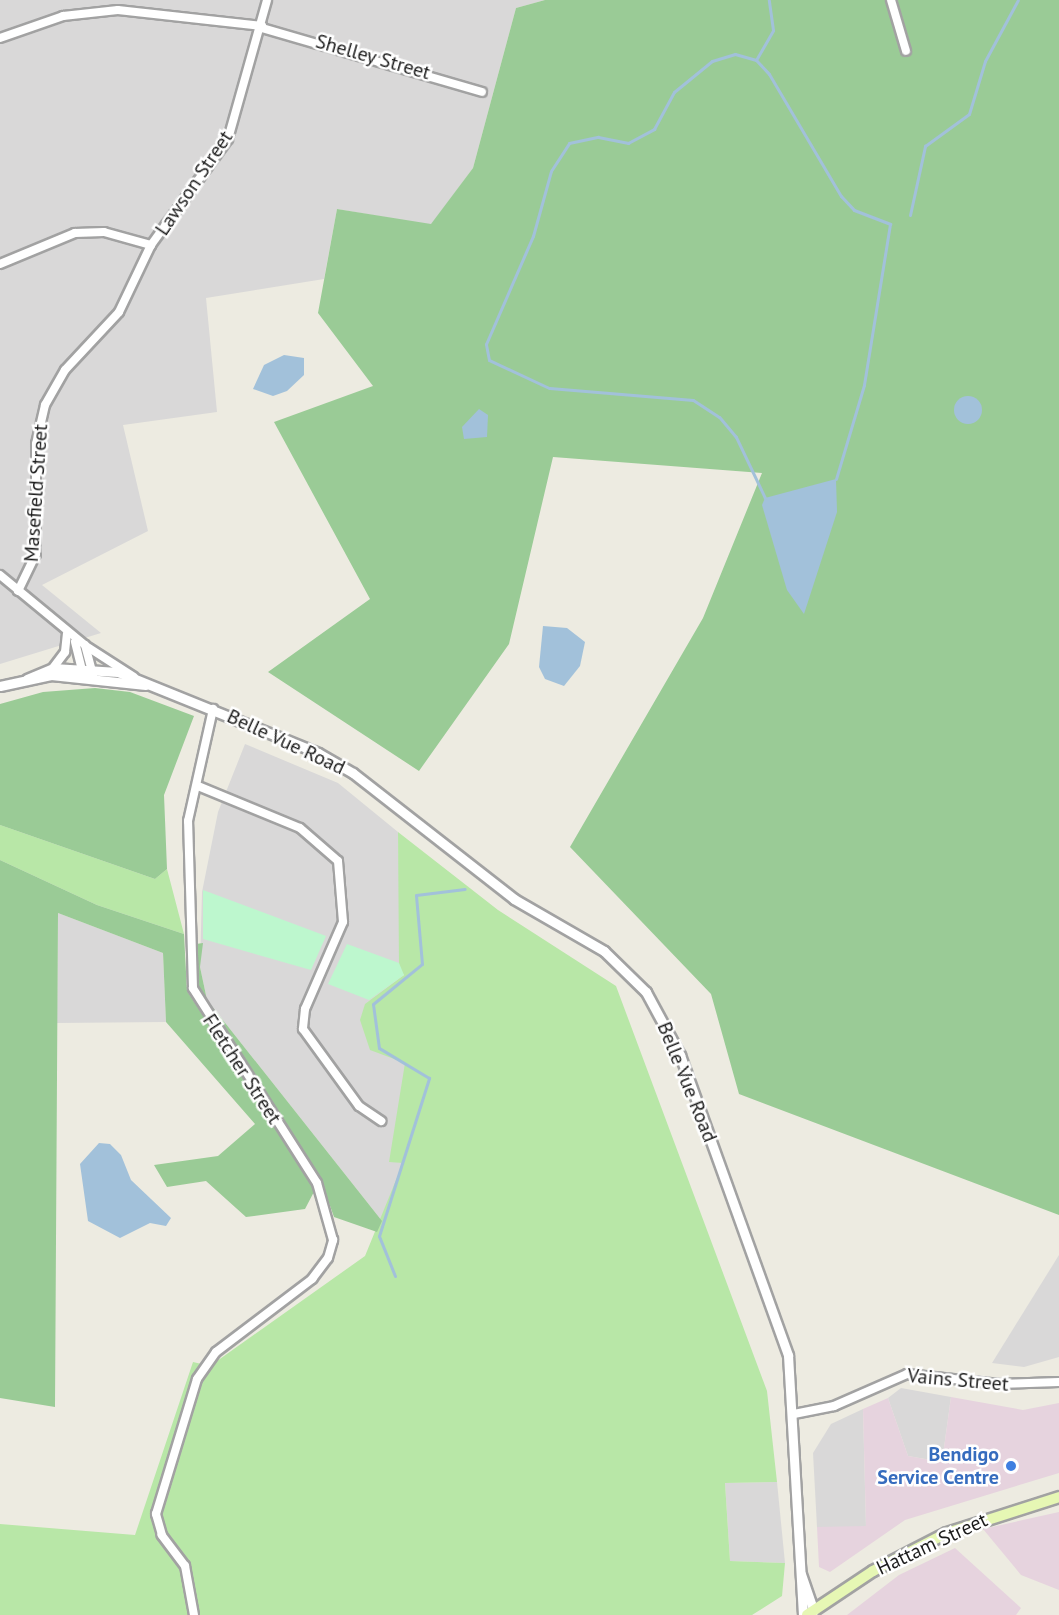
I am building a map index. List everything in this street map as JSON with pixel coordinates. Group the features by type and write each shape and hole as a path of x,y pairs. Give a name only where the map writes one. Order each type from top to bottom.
{"main road":[{"name":"Hattam Street","path":"810,1614 873,1571 947,1533 1059,1497"}],"street":[{"name":"Lawson Street","path":"0,264 75,233 104,232 151,245 228,140 262,27 267,0"},
{"path":"891,0 906,51"},
{"name":"Shelley Street","path":"0,38 63,16 117,10 262,27 482,92"},
{"name":"Masefield Street","path":"18,591 34,561 36,444 45,405 65,370 119,312 151,245"},
{"path":"0,575 75,642 88,672"},
{"path":"53,668 65,652 67,634"},
{"path":"75,642 85,645 134,677"},
{"path":"85,645 88,672"},
{"name":"Belle Vue Road","path":"27,679 53,668 134,677 339,764 514,899 604,951 646,992 680,1055 765,1285 788,1355 794,1414 800,1572 810,1614"},
{"path":"0,686 27,679 88,672"},
{"name":"Belle Vue Road","path":"88,672 150,685"},
{"name":"Fletcher Street","path":"195,1615 185,1566 162,1535 156,1514 185,1410 205,1364 312,1279 328,1258 333,1240 316,1183 193,988 188,821 198,786 200,750 213,709"},
{"path":"198,786 300,828 339,861 343,922 305,1009 303,1029 359,1106 381,1121"},
{"name":"Vains Street","path":"794,1414 834,1406 907,1374 999,1384 1059,1382"}],"shaded area":[{"path":"0,0 545,0 516,8 473,168 431,225 337,209 324,279 206,298 217,412 123,425 148,531 42,585 101,633 0,664"},
{"path":"245,744 338,783 398,832 405,1063 416,1125 382,1221 207,1000 200,967 202,892 218,812"},
{"path":"58,913 163,953 166,1022 57,1023"},
{"path":"1059,1255 1059,1357 1024,1367 992,1363"},
{"path":"901,1388 951,1397 942,1462 908,1456 888,1398"},
{"path":"951,1397 1023,1410 1059,1403 1059,1473 905,1520 830,1572 819,1567 817,1527 866,1526 863,1409 888,1398 908,1456 942,1462"},
{"path":"863,1409 866,1527 817,1527 813,1453 831,1424"},
{"path":"777,1482 785,1563 730,1561 725,1483"},
{"path":"1059,1512 1059,1590 1021,1575 983,1529"},
{"path":"955,1548 1021,1608 1016,1615 847,1615 899,1575"}],"green space":[{"path":"545,0 1059,0 1059,1215 739,1094 711,994 570,847 703,618 762,473 553,457 509,644 419,771 268,672 370,599 274,422 373,386 318,313 337,209 431,224 473,168 516,8"},
{"path":"95,688 130,692 194,716 164,795 167,869 155,879 0,825 0,704 43,692"},
{"path":"0,825 155,879 167,869 184,934 97,905 0,860"},
{"path":"398,832 498,910 616,986 767,1391 777,1482 725,1483 730,1561 785,1563 782,1596 752,1615 0,1615 0,1524 135,1535 193,1362 210,1366 365,1256 403,1163 389,1162 405,1063 370,1050 360,1020 365,1004 404,975 399,969"},
{"path":"0,860 97,905 184,934 187,991 316,1188 305,1209 246,1217 206,1181 167,1187 154,1165 218,1156 255,1124 166,1022 163,953 58,913 55,1407 0,1398"},
{"path":"203,890 326,936 311,970 203,939"},
{"path":"203,943 200,967 207,1000 382,1221 377,1232 334,1217 324,1189 194,982 196,944"},
{"path":"347,944 399,963 404,975 369,1000 328,984"}],"water":[{"path":"284,355 304,358 304,375 287,391 273,396 253,389 264,365"},
{"path":"968,396 978,400 982,410 978,420 968,424 958,420 954,410 958,400"},
{"path":"479,409 488,415 487,437 464,439 462,427"},
{"path":"836,479 837,512 804,614 787,590 762,505 765,498"},
{"path":"543,626 567,628 585,642 580,666 564,686 545,679 539,667"},
{"path":"99,1143 110,1144 121,1155 131,1180 171,1218 166,1226 150,1223 120,1238 88,1221 80,1164"}],"waterway":[{"path":"756,60 773,30 769,0"},
{"path":"910,215 925,146 969,114 985,61 1018,0"},
{"path":"765,498 736,437 719,417 693,400 549,388 489,360 486,344 533,236 551,171 569,143 598,137 628,143 654,129 674,92 712,61 735,54 756,60 769,74 841,196 854,210 890,224 864,385 836,479"},
{"path":"395,1276 379,1236 429,1078 379,1048 373,1004 422,964 416,895 465,889"}],"place":[{"name":"Bendigo Service Centre","path":"1011,1466"}]}
